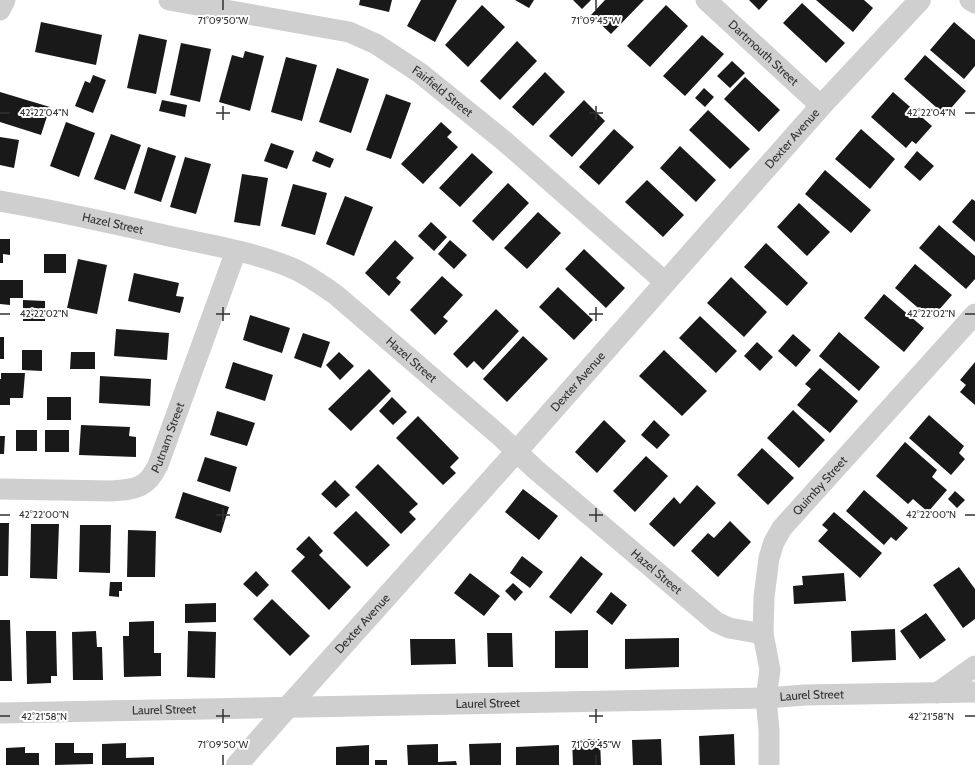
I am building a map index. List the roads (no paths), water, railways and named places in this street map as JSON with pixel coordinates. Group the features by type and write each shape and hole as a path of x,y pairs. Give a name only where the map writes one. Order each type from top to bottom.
{"street":[{"path":"0,10 5,0"},
{"name":"Fairfield Street","path":"169,0 349,32 376,44 420,72 502,140 665,282"},
{"name":"Dartmouth Street","path":"706,0 821,106"},
{"name":"Dexter Avenue","path":"237,765 516,452 821,106 920,0"},
{"path":"970,0 975,3"},
{"name":"Hazel Street","path":"0,201 67,213 236,251 292,268 315,280 336,295 500,436 516,452 716,622 729,628 763,634"},
{"name":"Putnam Street","path":"0,490 128,490 142,486 152,477 161,458 236,251"},
{"name":"Quimby Street","path":"769,765 769,730 766,698 770,670 763,634 764,590 768,558 774,542 782,528 975,314"},
{"path":"937,693 975,666"},
{"name":"Laurel Street","path":"0,713 766,698 805,695 975,692"}]}
